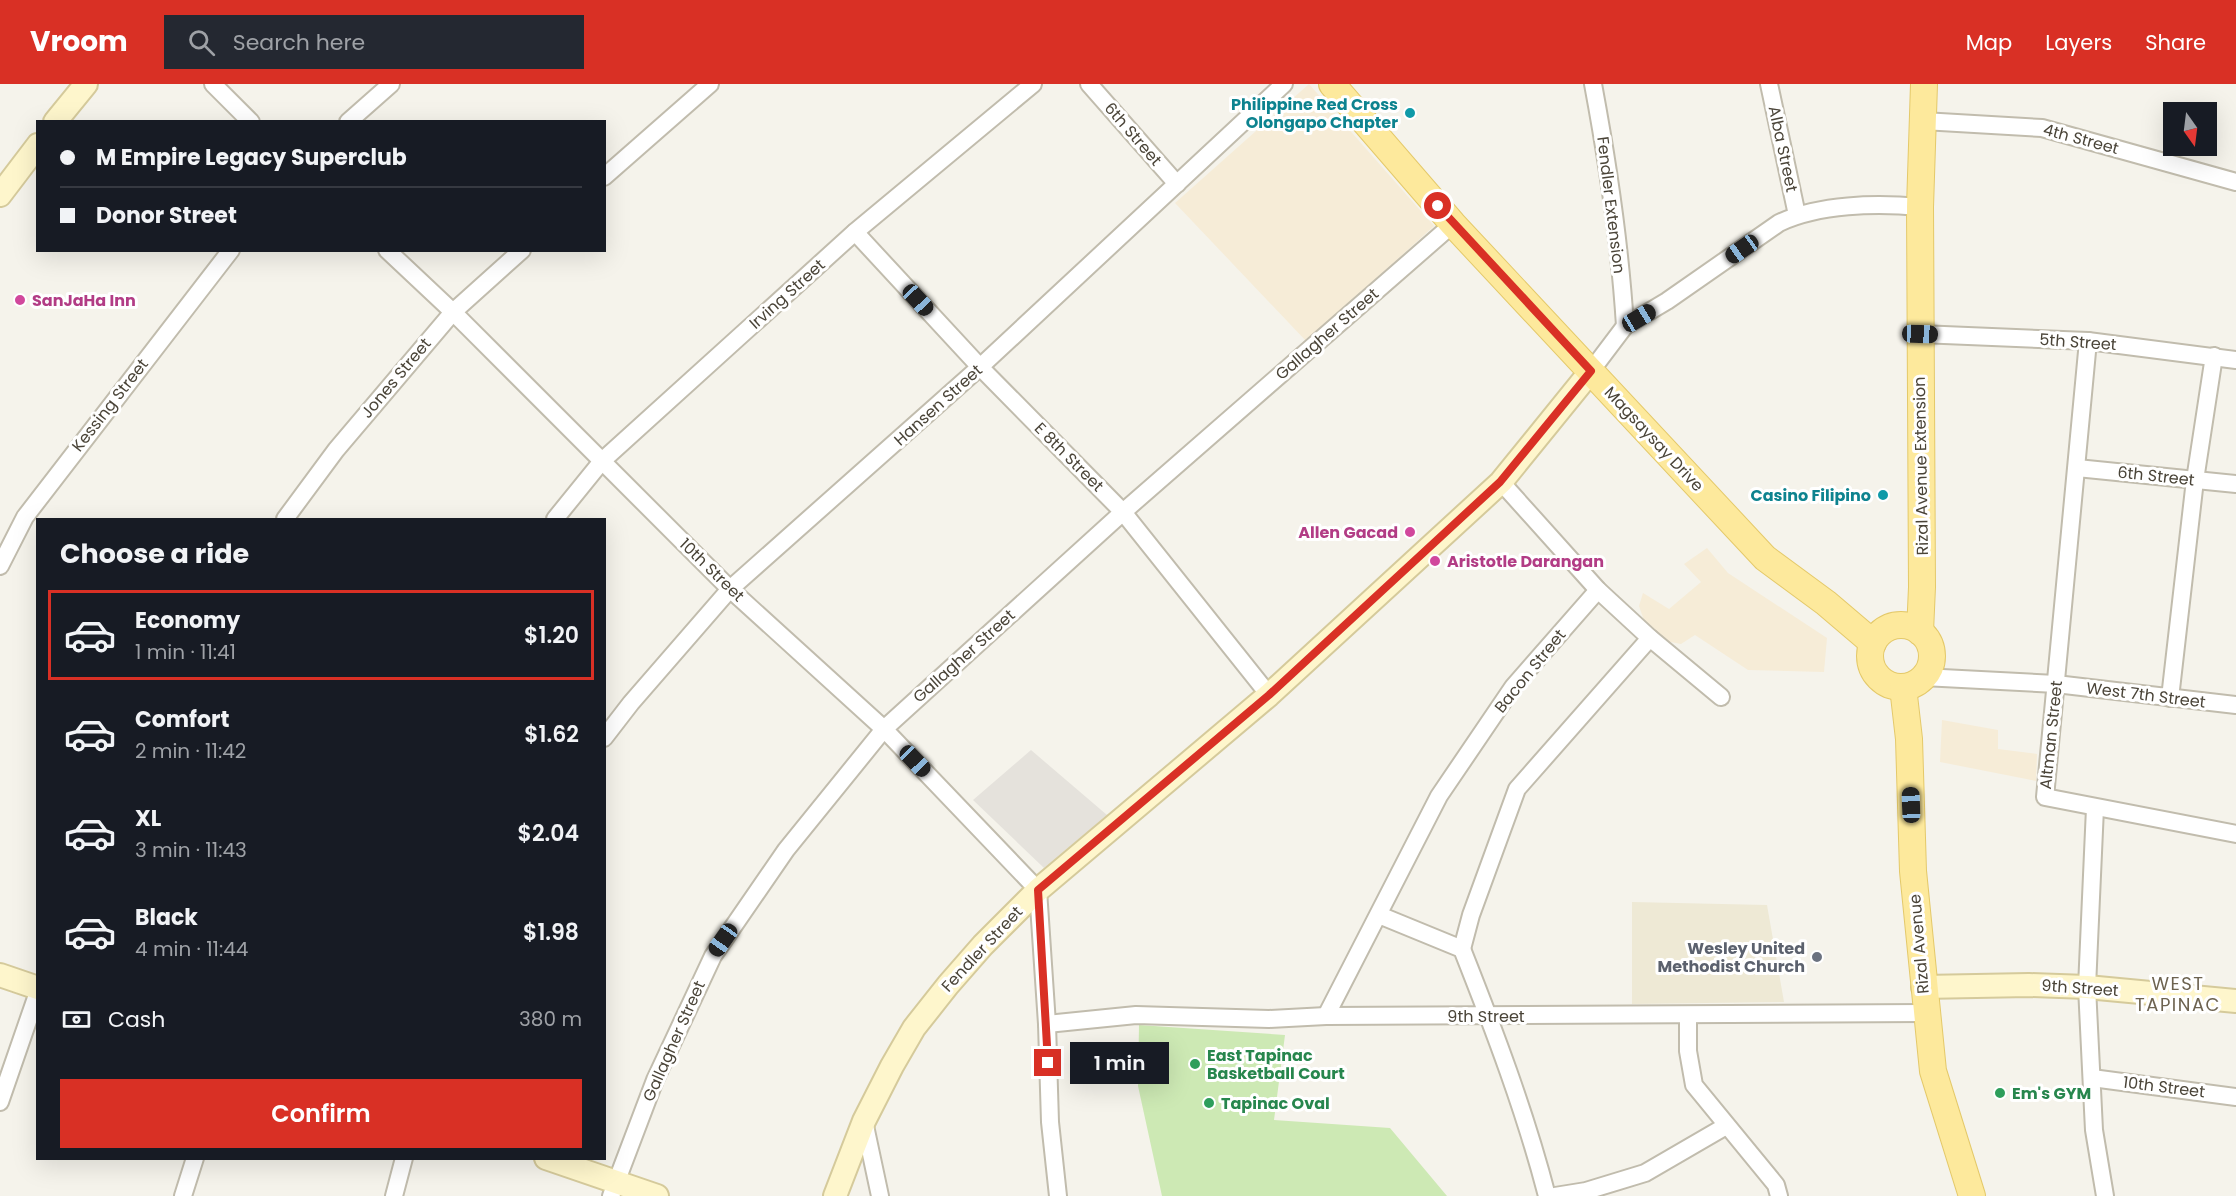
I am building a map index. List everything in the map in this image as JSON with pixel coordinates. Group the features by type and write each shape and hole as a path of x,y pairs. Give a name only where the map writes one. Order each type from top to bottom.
{"main road":[{"path":"57,120 86,84"},
{"name":"Magsaysay Drive","path":"1332,84 1453,224 1765,558 1826,603 1873,643"},
{"name":"Rizal Avenue Extension","path":"1920,632 1922,578 1920,207 1924,84"},
{"path":"0,195 36,148"},
{"name":"Fendler Street","path":"835,1196 864,1121 892,1065 914,1028 982,945 1038,890 1269,695 1500,482 1591,371"},
{"path":"1903,625 1920,632 1927,639 1932,659 1913,682 1885,683 1878,677 1870,661 1873,643 1885,629 1894,626 1903,625"},
{"name":"Rizal Avenue","path":"1913,682 1909,739 1913,871 1925,1012 1933,1071 1972,1196"},
{"path":"0,975 36,986"},
{"name":"9th Street","path":"1923,987 2029,985 2087,987 2236,1001"},
{"path":"550,1160 613,1189 657,1196"}],"street":[{"path":"213,84 249,120"},
{"path":"350,120 390,84"},
{"path":"606,175 710,84"},
{"name":"Irving Street","path":"556,518 602,461 855,232 1033,84"},
{"name":"6th Street","path":"1089,84 1177,184"},
{"name":"Hansen Street","path":"606,735 631,703 730,589 980,367 1284,84"},
{"name":"Fendler Extension","path":"1593,84 1607,158 1625,326"},
{"name":"Alba Street","path":"1769,84 1797,214"},
{"name":"4th Street","path":"1923,121 2042,128 2236,182"},
{"name":"Fendler Street","path":"1591,371 1625,326 1667,301 1779,223 1797,214 1837,208 1920,207"},
{"name":"Gallagher Street","path":"613,1189 655,1080 712,956 786,850 884,729 1123,512 1453,224"},
{"name":"E 8th Street","path":"855,232 980,367 1123,512 1269,695"},
{"name":"Kessing Street","path":"0,566 25,517 229,252"},
{"name":"10th Street","path":"389,252 453,312 730,589 884,729 1038,890"},
{"name":"Jones Street","path":"286,518 336,450 453,312 520,252"},
{"name":"5th Street","path":"1920,334 2088,341 2236,360"},
{"name":"Altman Street","path":"2088,341 2045,797 2095,808"},
{"path":"2170,698 2195,480 2214,356"},
{"name":"6th Street","path":"2077,468 2236,484"},
{"path":"1500,482 1598,590 1650,638 1721,697"},
{"name":"Bacon Street","path":"1326,1016 1439,796 1513,687 1598,590"},
{"path":"1547,1196 1532,1138 1489,1016 1462,949 1471,915 1516,789 1650,638"},
{"name":"West 7th Street","path":"1913,682 2056,684 2236,705"},
{"path":"2104,1196 2094,1131 2087,987 2095,808 2236,834"},
{"path":"1038,890 1047,1023 1050,1122 1058,1196"},
{"path":"1379,915 1462,949"},
{"path":"0,1102 36,998"},
{"name":"9th Street","path":"1047,1023 1136,1015 1269,1019 1326,1016 1925,1012"},
{"path":"1688,1015 1688,1051 1694,1085 1776,1185 1779,1196"},
{"name":"10th Street","path":"2092,1078 2236,1097"},
{"path":"864,1121 880,1196"},
{"path":"1555,1196 1586,1191 1645,1173 1726,1126"},
{"path":"183,1196 194,1160"},
{"path":"394,1196 403,1160"}],"shaded area":[{"path":"1309,84 1434,226 1307,342 1175,203"},
{"path":"1707,548 1728,573 1827,638 1824,672 1748,670 1695,635 1681,644 1650,638 1639,606 1643,593 1669,609 1701,582 1684,564"},
{"path":"1942,720 1998,730 1998,749 2037,754 2036,781 1940,762"},
{"path":"1031,750 1107,815 1044,868 973,800"},
{"path":"1632,902 1767,905 1784,1002 1632,1004"}],"green space":[{"name":"Tapinac Oval","path":"1139,1025 1285,1035 1274,1120 1390,1128 1447,1196 1162,1196 1138,1086"}],"place":[{"name":"Philippine Red Cross Olongapo Chapter","path":"1410,113"},
{"name":"SanJaHa Inn","path":"20,300"},
{"name":"Casino Filipino","path":"1883,495"},
{"name":"Allen Gacad","path":"1410,532"},
{"name":"Aristotle Darangan","path":"1435,561"},
{"name":"Wesley United Methodist Church","path":"1817,957"},
{"name":"East Tapinac Basketball Court","path":"1195,1064"},
{"name":"Em's GYM","path":"2000,1093"},
{"name":"Tapinac Oval","path":"1209,1103"}],"district":[{"name":"WEST TAPINAC","path":"2178,993"}],"route":[{"path":"1048,1063 1038,890 1269,695 1500,482 1591,371 1438,206"}]}
